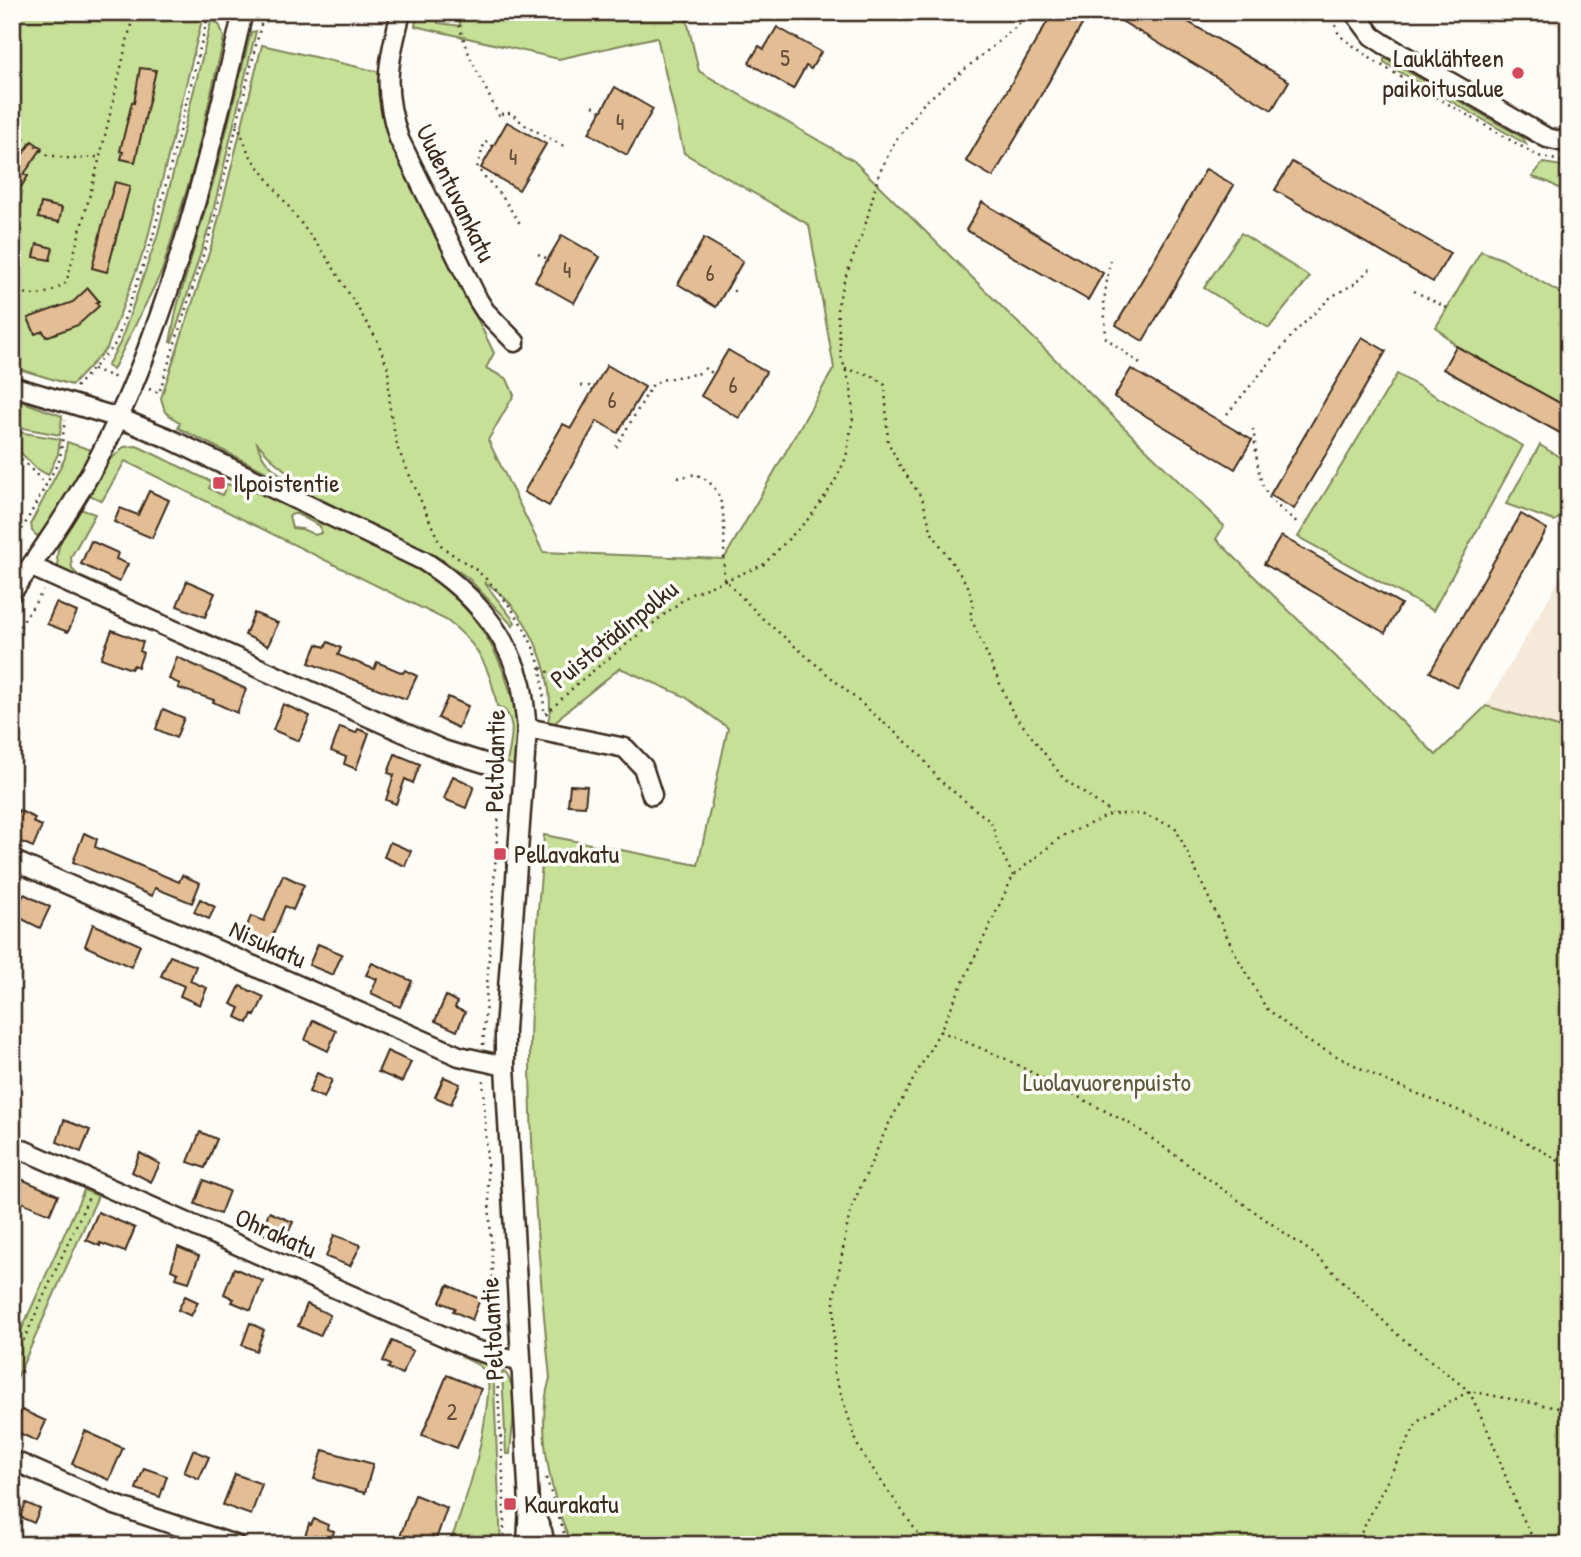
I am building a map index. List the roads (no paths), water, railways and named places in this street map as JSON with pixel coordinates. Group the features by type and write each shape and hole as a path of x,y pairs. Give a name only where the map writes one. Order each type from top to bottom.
{"street":[{"path":"12,592 32,566 89,475 118,418 170,288 243,12"},
{"name":"Uudentuvankatu","path":"401,12 387,74 391,116 399,139 478,300 515,342"},
{"path":"1354,12 1367,30 1384,44 1547,138 1569,143"},
{"name":"Peltolantie","path":"12,386 118,418 192,449 407,551 456,584 484,612 515,667 521,685 527,728 505,1030 505,1066 529,1504 527,1545"},
{"path":"32,566 443,750 491,765"},
{"path":"527,728 625,748 643,767 652,795"},
{"name":"Nisukatu","path":"12,860 458,1056 505,1066"},
{"name":"Ohrakatu","path":"12,1145 470,1348 520,1361"},
{"path":"12,1460 115,1505 235,1545"},
{"name":"Peltolantie","path":"529,1504 542,1531 545,1545"}],"place":[{"name":"Lauklähteen paikoitusalue","path":"1518,73"},
{"name":"Ilpoistentie","path":"219,483"},
{"name":"Pellavakatu","path":"500,854"},
{"name":"Kaurakatu","path":"510,1504"}],"park label":[{"name":"Luolavuorenpuisto","path":"1107,1082"}]}
